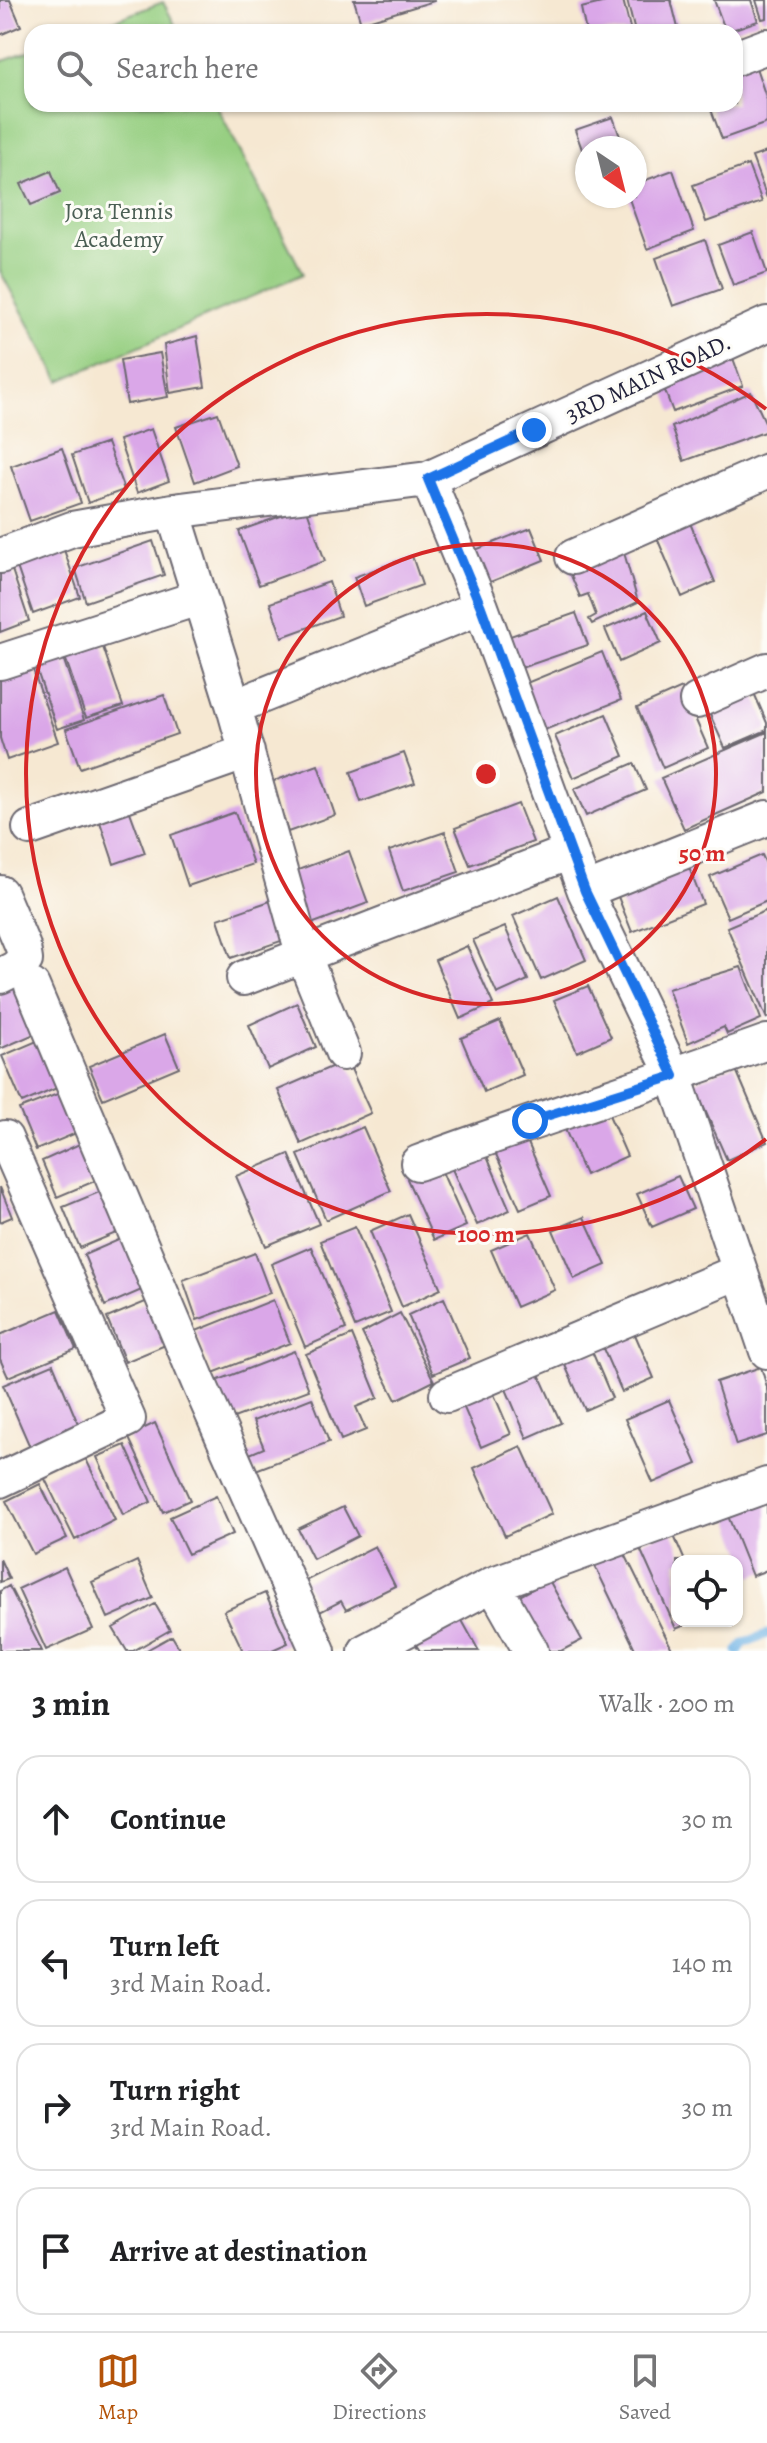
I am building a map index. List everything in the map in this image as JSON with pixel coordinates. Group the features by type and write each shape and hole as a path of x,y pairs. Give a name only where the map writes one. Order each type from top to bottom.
{"street":[{"path":"743,55 767,46"},
{"name":"3RD MAIN ROAD.","path":"0,556 72,529 173,511 428,479 765,332"},
{"path":"573,557 767,471"},
{"path":"428,479 481,607 585,891 674,1076 767,1351"},
{"path":"173,511 234,707 304,957 343,1053"},
{"path":"0,662 198,598"},
{"path":"234,707 481,607"},
{"path":"697,701 767,670"},
{"path":"30,828 247,752"},
{"path":"585,891 765,824"},
{"path":"244,978 570,852"},
{"path":"0,893 23,947 25,960 14,969 16,981 318,1651"},
{"path":"418,1163 530,1121 674,1076 767,1042"},
{"path":"0,1141 5,1138 128,1419 0,1480"},
{"path":"447,1395 740,1271"},
{"path":"366,1651 493,1584 767,1485"},
{"path":"493,1584 531,1651"}],"green space":[{"path":"163,2 175,24 104,24"},
{"name":"Jora Tennis Academy","path":"24,54 24,112 220,112 303,274 60,381 0,271 0,62"}],"building":[{"path":"0,0 10,0 21,26 0,35"},
{"path":"354,0 434,0 434,1 361,23"},
{"path":"623,0 629,24 584,24 581,8"},
{"path":"627,0 671,0 677,24 633,24"},
{"path":"714,0 751,0 758,21 743,26 723,24"},
{"path":"756,0 767,0 767,18 762,19"},
{"path":"752,56 767,100 767,123 722,139 712,112 743,112 743,59"},
{"path":"613,117 620,136 577,136 575,130"},
{"path":"767,152 767,198 752,157"},
{"path":"748,165 762,202 706,222 693,185"},
{"path":"673,170 694,231 647,249 632,208 647,208 647,180"},
{"path":"51,171 60,193 31,205 21,184"},
{"path":"753,232 767,273 733,285 718,245"},
{"path":"705,240 722,289 673,306 656,258"},
{"path":"197,336 205,387 170,393 164,345"},
{"path":"730,350 743,386 673,412 659,375"},
{"path":"160,353 168,397 127,404 120,360"},
{"path":"751,392 767,431 684,461 672,427"},
{"path":"218,413 237,466 195,482 176,427"},
{"path":"151,429 169,481 137,493 119,440"},
{"path":"107,443 124,490 88,503 72,455"},
{"path":"62,448 81,503 30,521 11,466"},
{"path":"306,507 325,561 259,585 239,531"},
{"path":"690,523 715,582 682,597 657,538"},
{"path":"531,528 544,560 483,585 470,552"},
{"path":"61,541 80,597 33,614 14,558"},
{"path":"153,541 164,575 86,602 75,568"},
{"path":"623,549 638,602 592,624 589,619 596,615 588,594 580,597 567,566"},
{"path":"412,556 422,585 364,606 354,577"},
{"path":"9,561 29,621 0,632 0,564"},
{"path":"329,582 340,616 282,637 270,603"},
{"path":"647,611 661,643 619,662 605,629"},
{"path":"576,613 588,645 521,668 510,636"},
{"path":"102,644 123,706 86,718 65,657"},
{"path":"60,649 84,720 57,729 33,659"},
{"path":"602,652 621,700 542,731 524,684"},
{"path":"31,664 58,742 7,760 0,738 0,675"},
{"path":"751,686 767,730 725,748 706,706"},
{"path":"682,688 708,748 663,768 637,708"},
{"path":"164,695 177,734 80,768 66,729"},
{"path":"606,714 624,756 573,778 555,736"},
{"path":"767,732 767,792 684,829 661,778"},
{"path":"404,753 415,783 361,802 351,772"},
{"path":"634,763 646,790 586,816 574,789"},
{"path":"318,765 335,815 288,832 271,782"},
{"path":"518,804 533,842 470,865 455,828"},
{"path":"129,809 145,853 114,864 99,819"},
{"path":"235,812 253,864 188,886 171,835"},
{"path":"445,832 459,872 403,891 389,851"},
{"path":"349,851 368,903 306,926 287,874"},
{"path":"762,855 767,866 767,901 728,918 710,877"},
{"path":"686,860 703,904 632,932 615,889"},
{"path":"558,896 586,960 541,980 513,916"},
{"path":"273,900 287,939 231,958 218,919"},
{"path":"767,910 767,1019 727,927"},
{"path":"505,927 528,980 497,994 473,940"},
{"path":"467,946 493,1004 460,1019 435,960"},
{"path":"741,967 761,1019 727,1034 724,1027 688,1043 668,989"},
{"path":"17,978 39,1032 0,1049 0,985"},
{"path":"588,986 611,1037 577,1052 554,1000"},
{"path":"297,1003 316,1047 268,1069 249,1025"},
{"path":"500,1021 523,1075 484,1092 461,1038"},
{"path":"165,1034 179,1067 103,1099 89,1066"},
{"path":"44,1038 64,1085 22,1103 2,1056"},
{"path":"347,1060 371,1113 301,1144 278,1090"},
{"path":"734,1065 767,1142 727,1160 693,1083"},
{"path":"65,1091 81,1131 36,1150 19,1109"},
{"path":"606,1108 627,1156 585,1175 564,1127"},
{"path":"363,1127 391,1191 326,1220 298,1155"},
{"path":"522,1129 551,1196 520,1209 491,1143"},
{"path":"86,1141 102,1178 57,1197 42,1161"},
{"path":"482,1145 510,1210 477,1225 448,1160"},
{"path":"289,1154 319,1224 266,1246 236,1176"},
{"path":"439,1165 466,1226 434,1240 407,1179"},
{"path":"678,1176 693,1209 652,1227 637,1194"},
{"path":"0,1187 12,1217 0,1222"},
{"path":"104,1190 121,1231 80,1248 63,1207"},
{"path":"408,1214 441,1289 402,1307 370,1231"},
{"path":"584,1217 606,1265 574,1279 553,1230"},
{"path":"355,1227 391,1312 355,1327 320,1241"},
{"path":"530,1233 555,1290 516,1307 491,1250"},
{"path":"123,1238 144,1289 105,1306 84,1255"},
{"path":"311,1247 346,1329 305,1347 271,1264"},
{"path":"255,1253 270,1293 197,1320 183,1280"},
{"path":"444,1298 470,1358 433,1374 408,1315"},
{"path":"150,1300 168,1344 125,1362 107,1318"},
{"path":"273,1300 290,1343 213,1373 196,1331"},
{"path":"59,1310 76,1349 8,1377 0,1359 0,1335"},
{"path":"400,1313 434,1381 396,1400 362,1333"},
{"path":"630,1323 654,1378 622,1392 598,1337"},
{"path":"352,1335 378,1398 356,1407 366,1430 341,1440 306,1354"},
{"path":"588,1342 612,1398 585,1410 560,1354"},
{"path":"294,1351 309,1390 231,1419 216,1381"},
{"path":"533,1361 561,1423 527,1438 500,1375"},
{"path":"53,1364 79,1426 30,1447 3,1385"},
{"path":"761,1367 767,1387 767,1435 736,1445 716,1382"},
{"path":"487,1378 511,1434 481,1447 457,1392"},
{"path":"312,1398 329,1442 253,1471 247,1455 264,1448 253,1421"},
{"path":"669,1400 697,1464 653,1483 625,1419"},
{"path":"155,1423 190,1500 163,1512 128,1436"},
{"path":"125,1445 151,1502 123,1515 97,1457"},
{"path":"521,1446 552,1514 505,1536 474,1468"},
{"path":"85,1457 115,1520 75,1540 44,1477"},
{"path":"40,1484 67,1538 33,1554 6,1501"},
{"path":"216,1496 233,1534 188,1554 170,1517"},
{"path":"767,1500 767,1570 752,1576 728,1516"},
{"path":"343,1507 358,1536 313,1559 298,1529"},
{"path":"671,1529 682,1555 671,1555 671,1618 638,1544"},
{"path":"375,1546 395,1586 346,1610 341,1601 320,1612 305,1581"},
{"path":"622,1548 673,1651 636,1651 593,1562"},
{"path":"0,1559 9,1579 0,1582"},
{"path":"137,1561 153,1598 108,1618 92,1582"},
{"path":"65,1567 93,1629 46,1650 18,1589"},
{"path":"549,1580 582,1640 561,1651 540,1651 512,1600"},
{"path":"9,1586 42,1651 0,1651 0,1591"},
{"path":"265,1593 288,1643 270,1651 243,1651 224,1611"},
{"path":"155,1604 170,1630 133,1651 127,1651 113,1628"},
{"path":"459,1615 479,1651 420,1651 413,1640"},
{"path":"172,1636 181,1651 145,1651"}],"waterway":[{"path":"738,1651 744,1643 767,1634"}],"route":[{"path":"530,1121 674,1076 585,891 481,607 428,479 534,430"}]}
